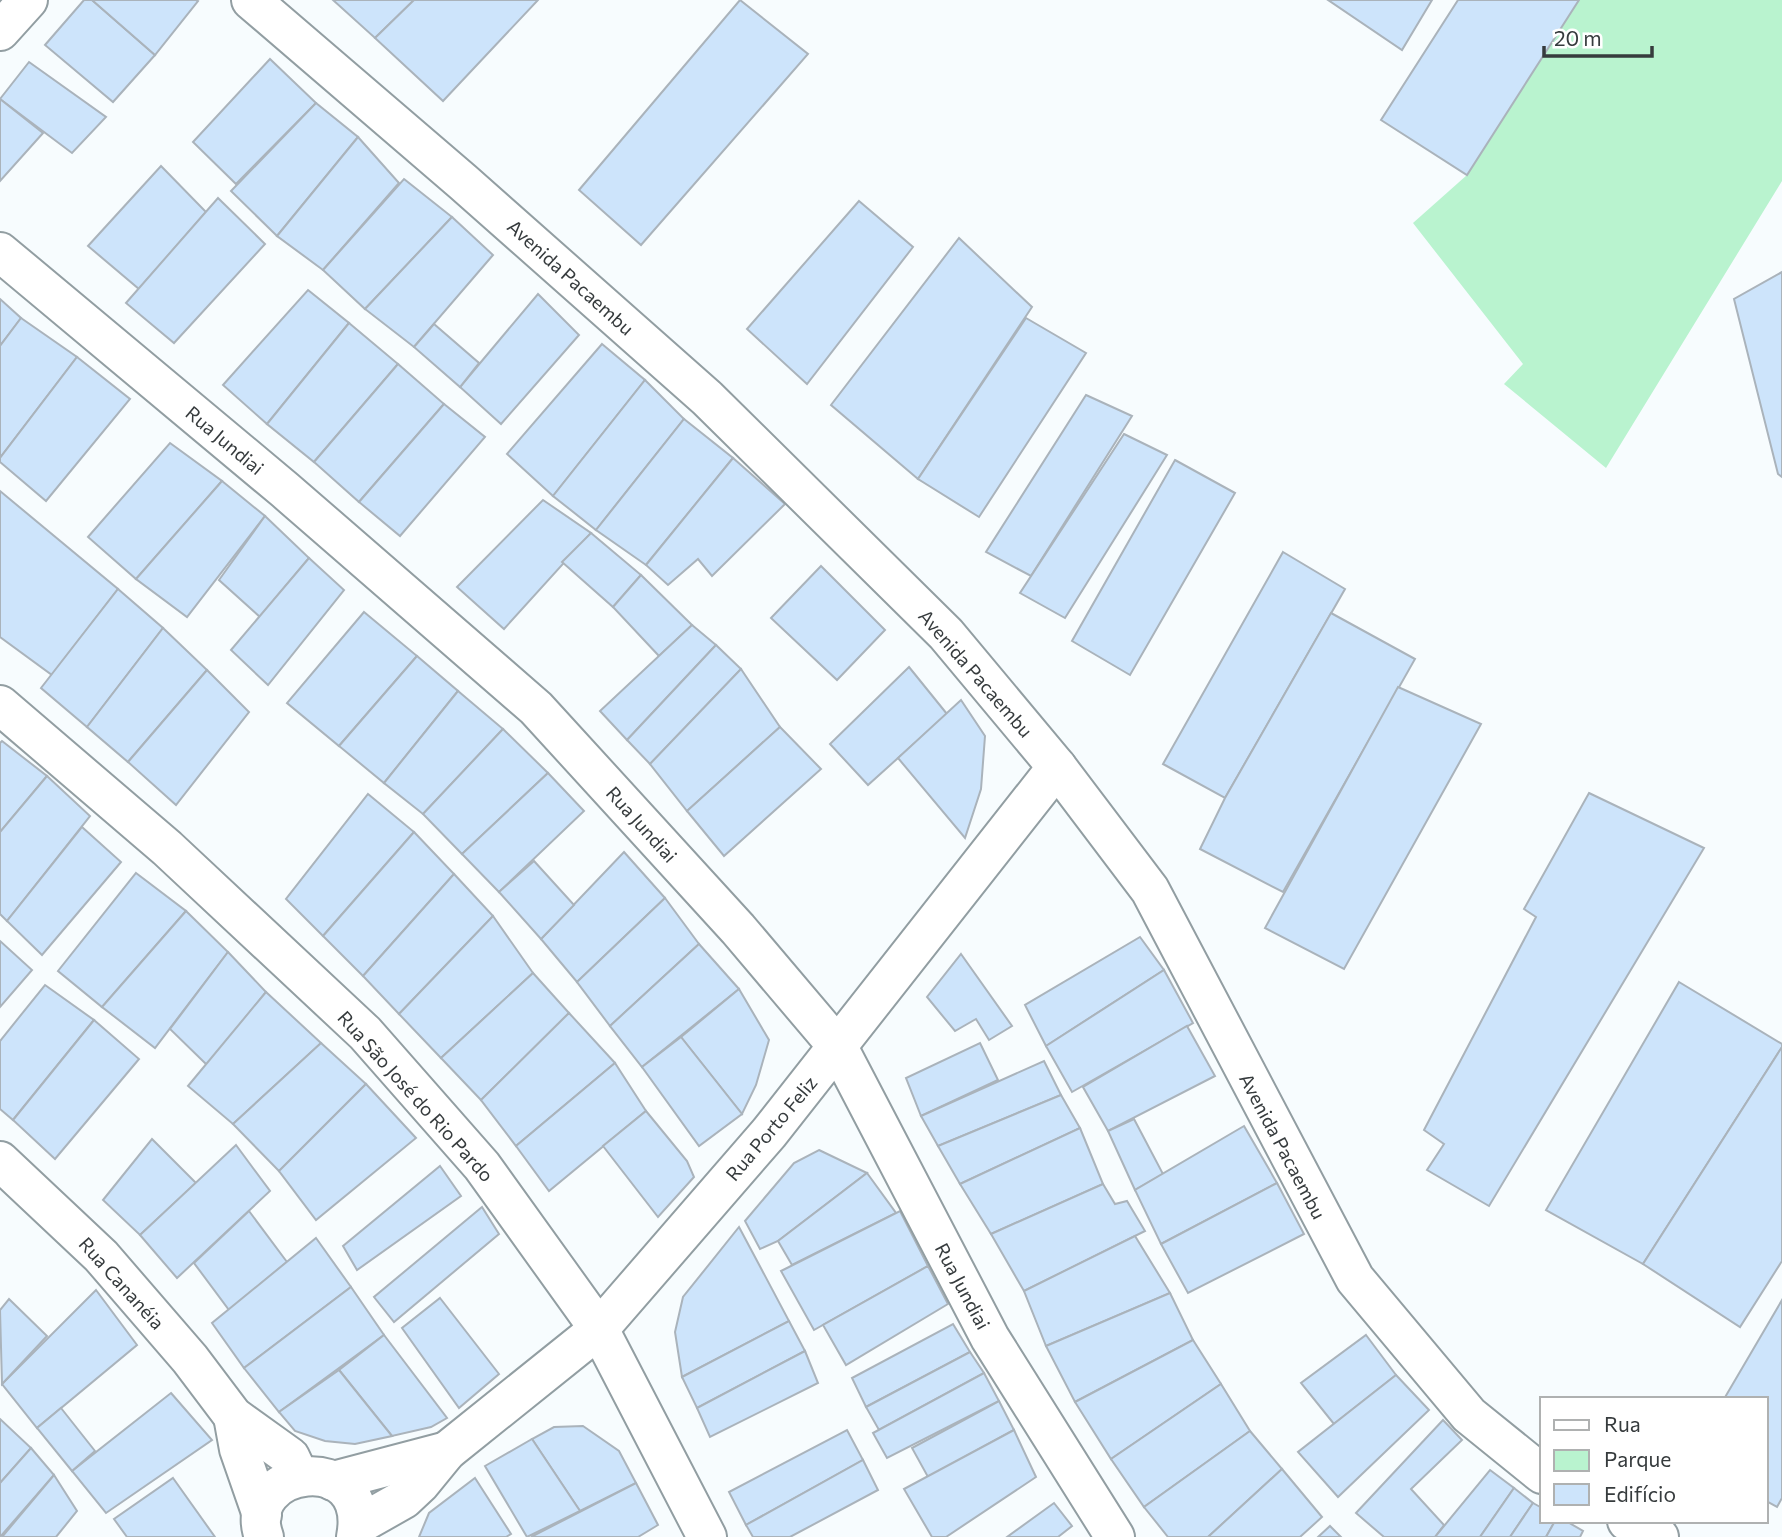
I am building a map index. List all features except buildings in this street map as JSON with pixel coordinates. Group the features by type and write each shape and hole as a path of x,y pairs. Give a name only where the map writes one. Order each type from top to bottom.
{"street":[{"path":"0,31 28,0"},
{"name":"Avenida Pacaembu","path":"251,0 463,181 707,398 946,634 1057,767 1150,890 1354,1279 1469,1415 1540,1472"},
{"name":"Rua Jundiai","path":"0,252 285,490 536,708 738,929 838,1047 990,1338 1115,1537"},
{"name":"Rua São José do Rio Pardo","path":"0,705 167,848 365,1033 482,1166 599,1329 707,1537"},
{"name":"Rua Porto Feliz","path":"357,1531 404,1499 447,1451 599,1329 769,1133 1057,767"},
{"name":"Rua Cananéia","path":"0,1161 101,1256 190,1359 233,1416 316,1478 351,1500 357,1531"},
{"name":"Rua Cananéia","path":"233,1416 239,1449 262,1530"},
{"name":"Rua Porto Feliz","path":"316,1478 447,1451"},
{"path":"262,1530 275,1490 316,1478"},
{"path":"1631,1523 1659,1537"}],"green space":[{"path":"1579,0 1782,0 1782,181 1606,468 1504,384 1523,364 1413,223 1467,175"}]}
